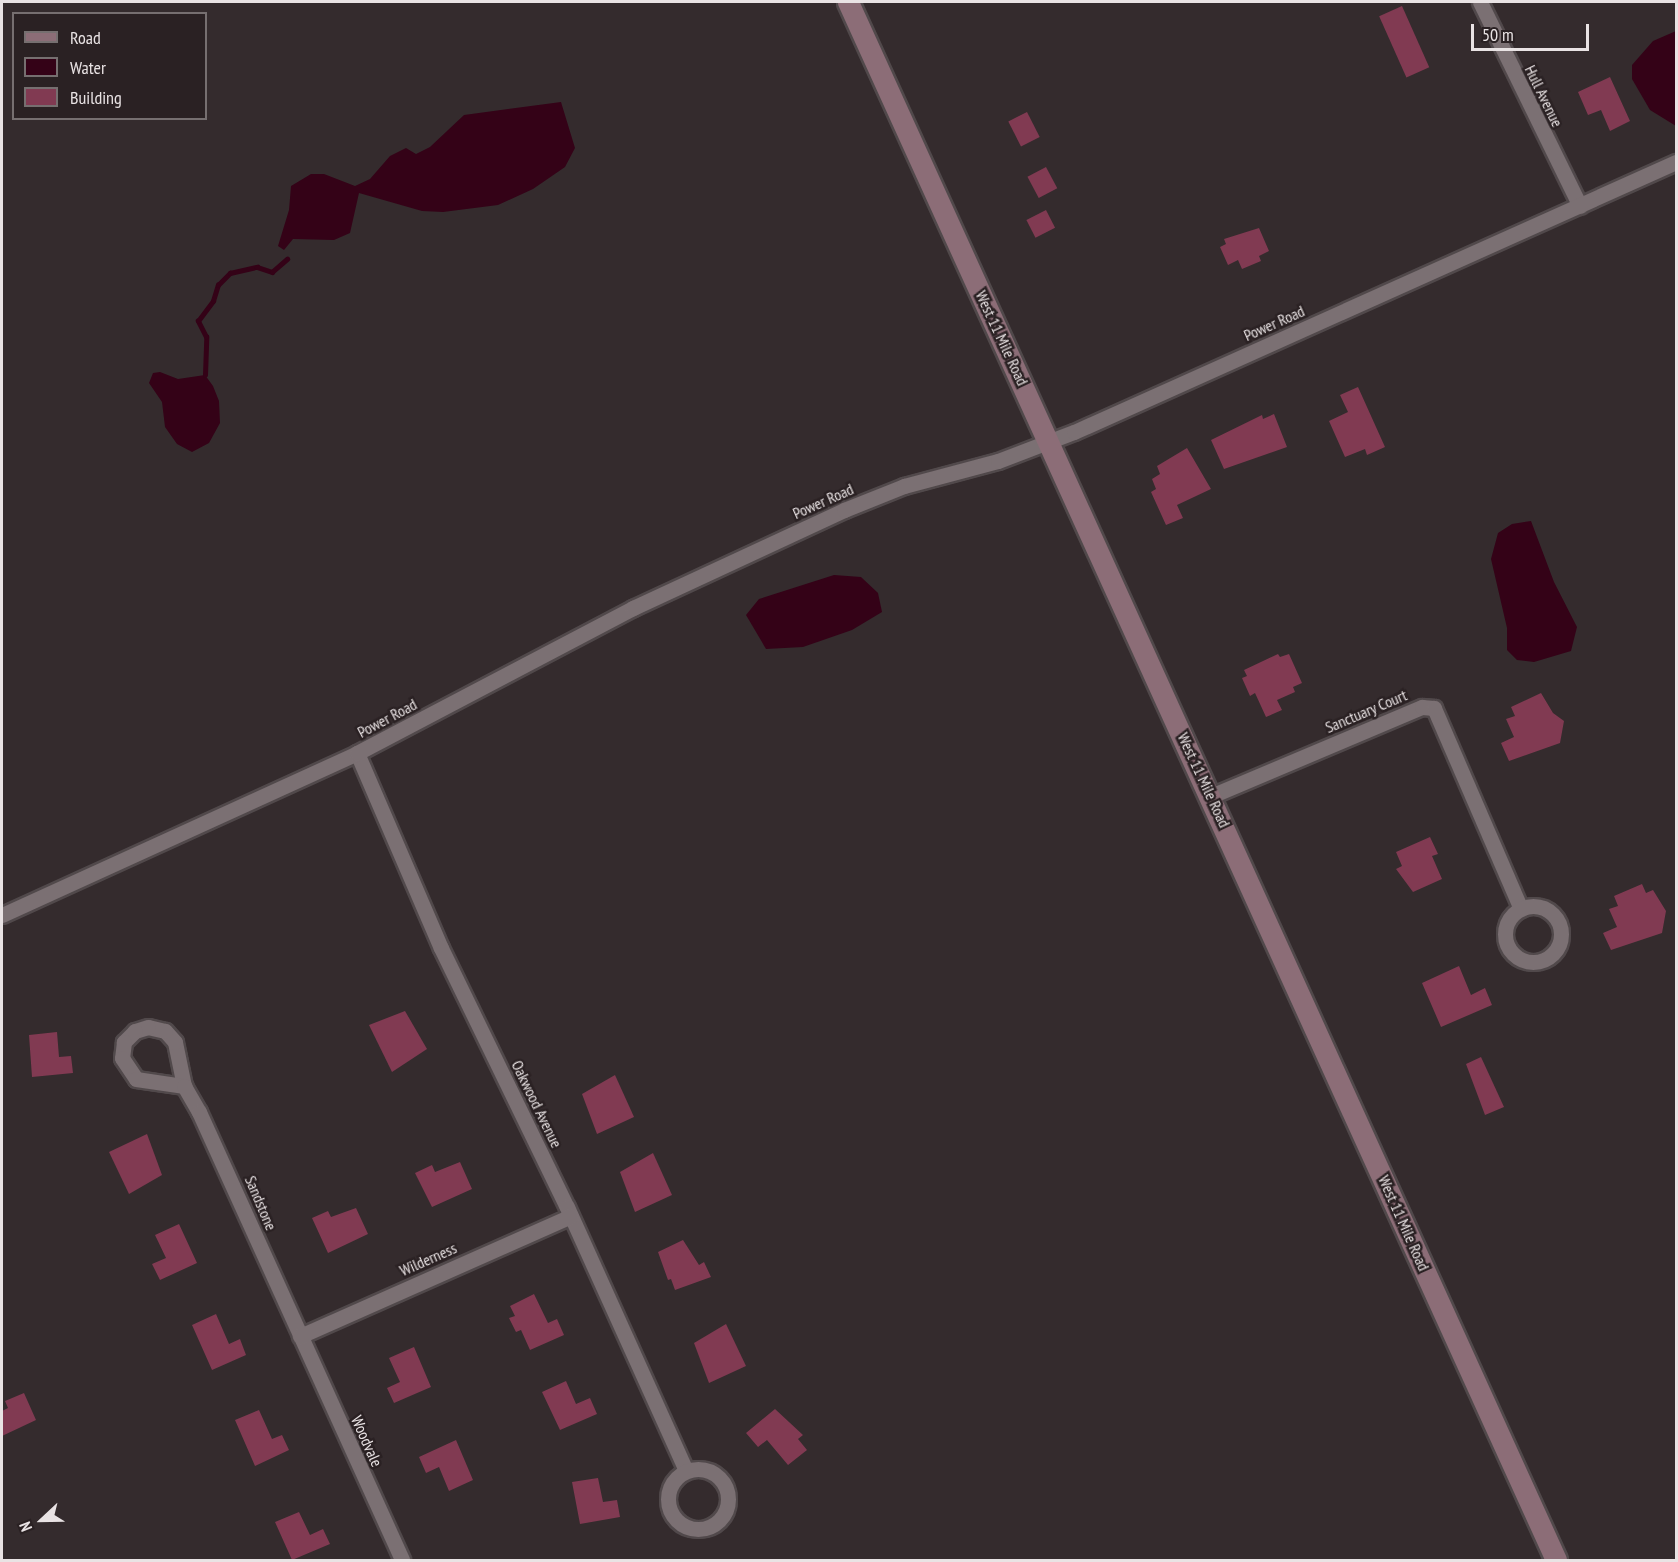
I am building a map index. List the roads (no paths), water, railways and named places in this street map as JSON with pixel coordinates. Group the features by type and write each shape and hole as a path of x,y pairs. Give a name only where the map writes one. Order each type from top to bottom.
{"street":[{"name":"West 11 Mile Road","path":"848,2 1211,796 1556,1560"},
{"name":"Hull Avenue","path":"1479,2 1580,206"},
{"name":"Power Road","path":"2,915 357,753 633,608 844,510 904,486 998,461 1049,442 1677,162"},
{"name":"Sanctuary Court","path":"1211,796 1422,707 1434,708 1521,909"},
{"name":"Oakwood Avenue","path":"357,753 441,948 571,1216 686,1470"},
{"name":"Sandstone","path":"184,1086 136,1079 122,1058 124,1042 135,1031 147,1027 165,1031 175,1042 184,1086 234,1185 300,1336"},
{"name":"Wilderness","path":"300,1336 571,1216"},
{"name":"Woodvale","path":"300,1336 402,1560"},
{"path":"706,1469 715,1474 727,1490 726,1510 714,1525 704,1529 684,1527 676,1521 667,1503 671,1483 686,1470 706,1469"}],"water":[{"path":"1676,31 1676,126 1650,110 1632,79 1632,65 1653,41"},
{"path":"561,102 575,148 565,167 533,189 498,205 443,212 422,211 359,193 350,233 334,240 293,239 284,250 278,246 289,210 291,186 311,174 324,174 355,186 370,179 390,156 406,148 416,154 430,147 464,115"},
{"path":"160,372 178,379 205,375 213,386 219,401 220,423 209,443 192,452 177,444 165,427 162,402 149,383 153,373"},
{"path":"1531,521 1554,582 1577,627 1571,651 1534,662 1517,660 1507,650 1507,628 1491,559 1498,533 1512,524"},
{"path":"834,575 861,577 878,593 882,612 852,630 803,647 766,649 746,615 759,599"}],"waterway":[{"path":"205,375 206,337 198,321 213,301 218,285 230,273 257,267 272,272 287,259"}]}
